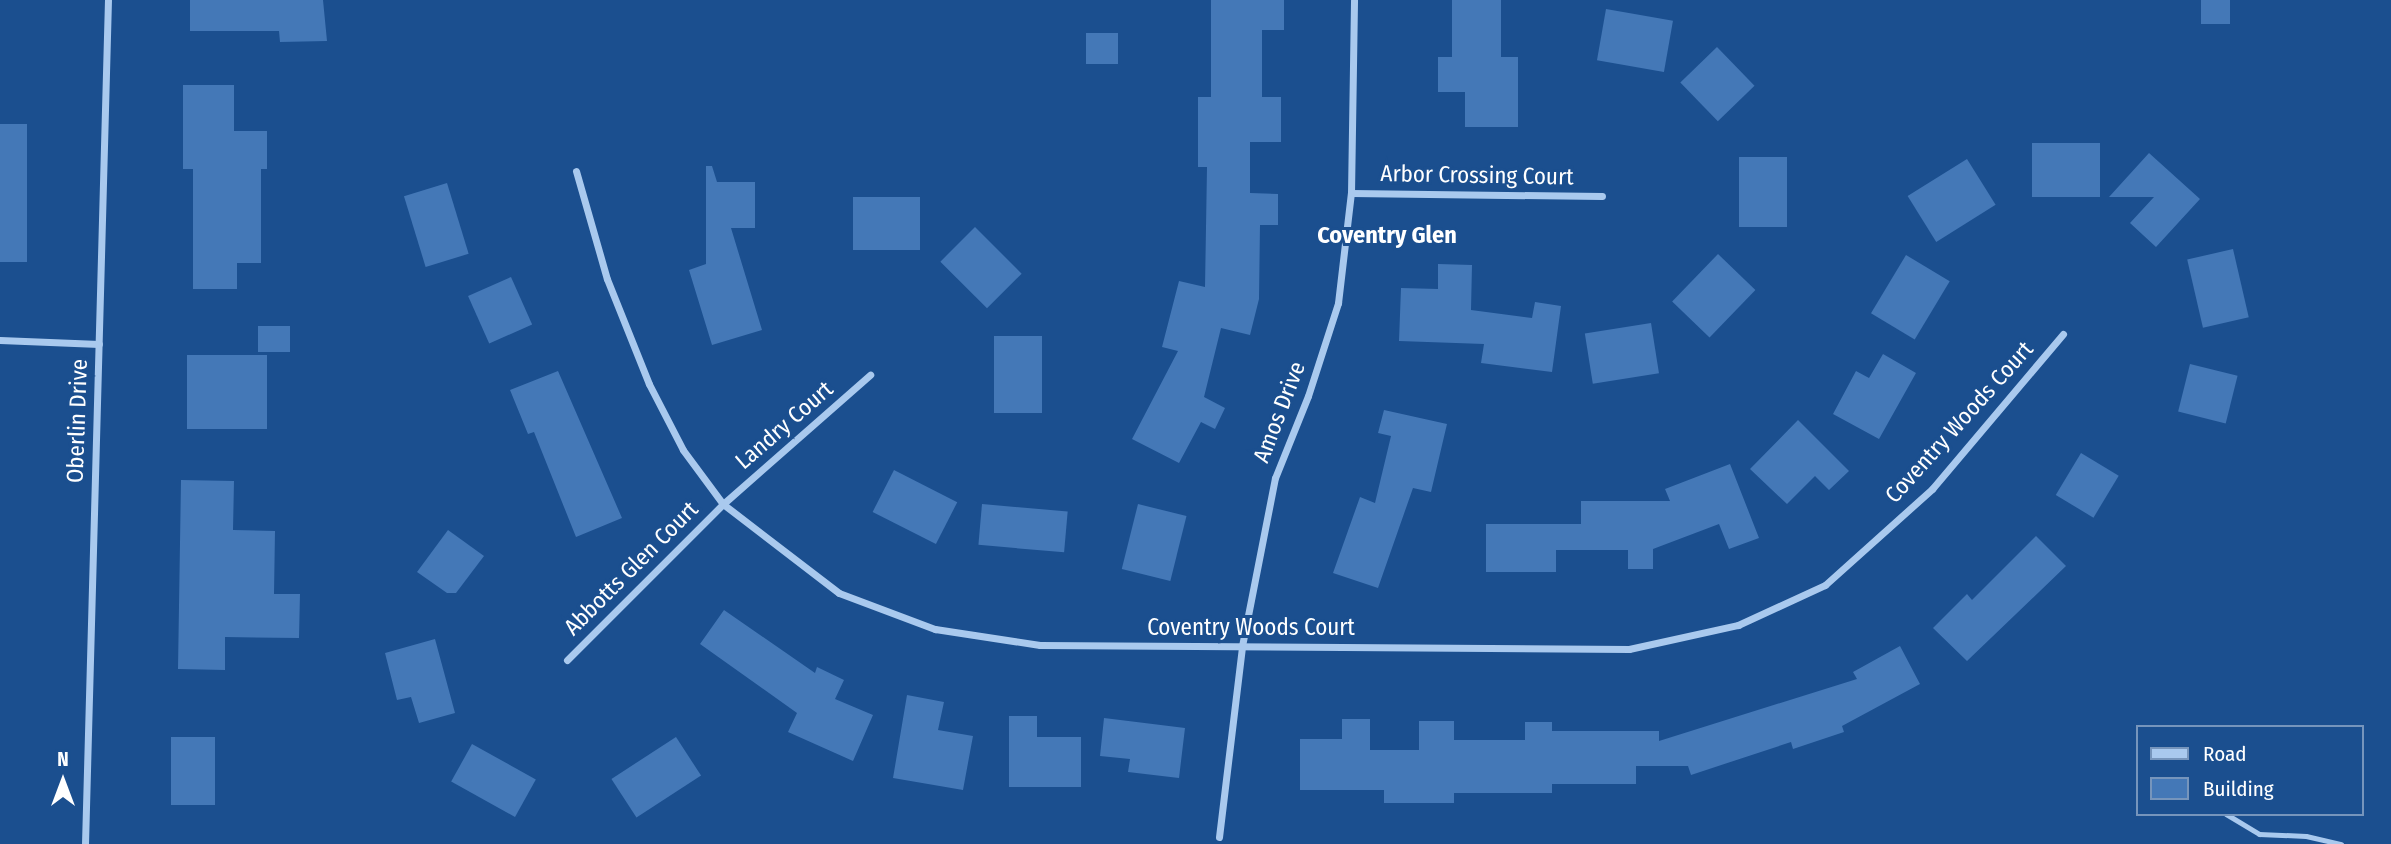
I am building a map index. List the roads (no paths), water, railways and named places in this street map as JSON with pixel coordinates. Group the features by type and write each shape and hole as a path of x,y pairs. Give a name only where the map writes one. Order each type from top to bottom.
{"street":[{"name":"Oberlin Drive","path":"85,844 108,0"},
{"name":"Amos Drive","path":"1219,837 1242,646 1275,478 1308,396 1338,303 1351,192 1354,0"},
{"name":"Coventry Woods Court","path":"576,171 607,279 649,384 683,450 723,504 839,593 935,629 1040,645 1629,649 1738,625 1825,585 1932,489 2063,334"},
{"name":"Arbor Crossing Court","path":"1351,192 1602,196"},
{"path":"0,340 99,344"},
{"name":"Landry Court","path":"723,504 870,375"},
{"name":"Abbotts Glen Court","path":"567,660 723,504"}],"lane":[{"path":"2229,816 2259,834 2306,836 2342,844"}],"district":[{"name":"Coventry Glen","path":"1387,236"}]}
